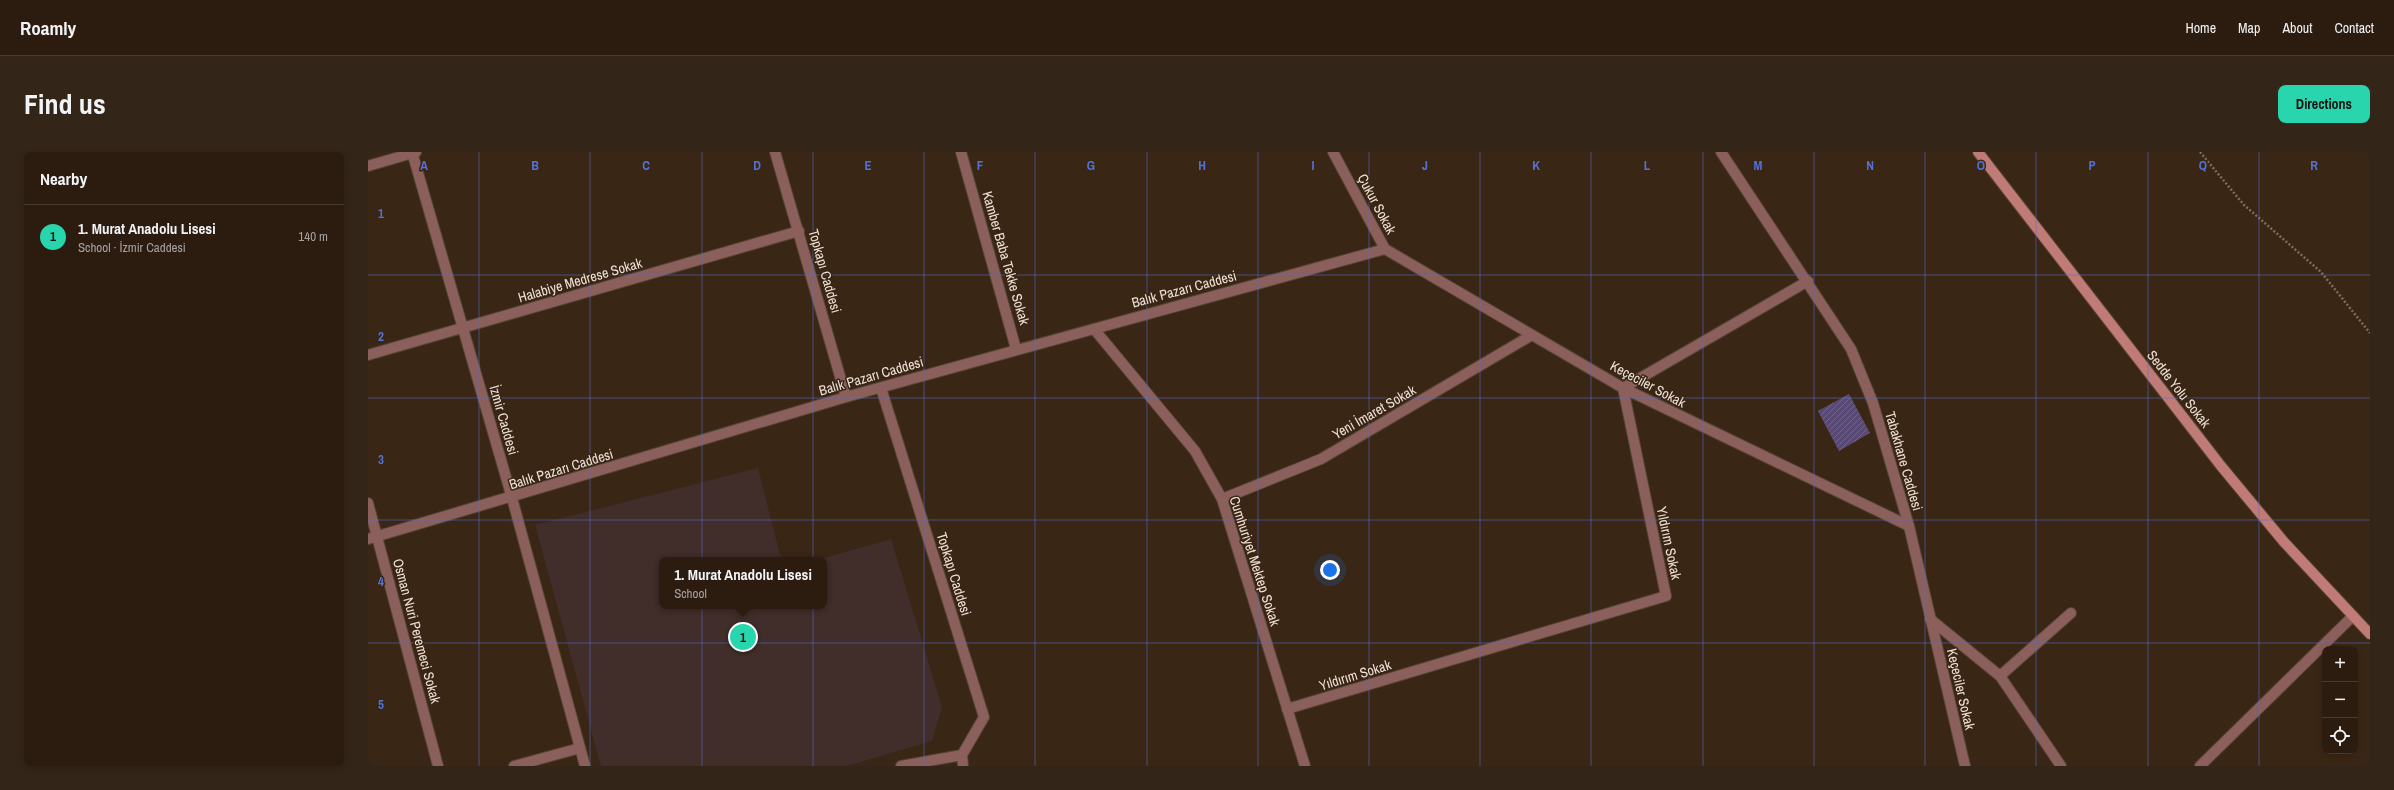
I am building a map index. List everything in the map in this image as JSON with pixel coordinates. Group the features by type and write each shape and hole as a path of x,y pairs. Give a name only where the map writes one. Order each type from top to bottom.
{"main road":[{"name":"Sedde Yolu Sokak","path":"1978,152 2221,466 2284,542 2370,634"}],"street":[{"path":"368,166 414,152"},
{"name":"İzmir Caddesi","path":"414,152 512,498 585,766"},
{"name":"Topkapı Caddesi","path":"775,152 846,397"},
{"name":"Kamber Baba Tekke Sokak","path":"961,152 1016,349"},
{"name":"Çukur Sokak","path":"1333,152 1385,249"},
{"name":"Tabakhane Caddesi","path":"1721,152 1852,349 1873,403 1908,526 1930,619"},
{"name":"Halabiye Medrese Sokak","path":"368,355 799,231"},
{"name":"Balık Pazarı Caddesi","path":"373,538 512,498 846,397 1016,349 1385,249"},
{"name":"Keçeciler Sokak","path":"1385,249 1622,388 1908,526"},
{"path":"1622,388 1808,281"},
{"name":"Cumhuriyet Mektep Sokak","path":"1094,329 1195,451 1222,499 1305,766"},
{"name":"Yeni İmaret Sokak","path":"1222,499 1321,459 1532,335"},
{"name":"Topkapı Caddesi","path":"881,388 984,716 962,755"},
{"name":"Yıldırım Sokak","path":"1287,709 1666,596 1622,388"},
{"name":"Osman Nuri Peremeci Sokak","path":"368,503 373,538 438,766"},
{"path":"2000,676 2071,613"},
{"path":"2200,766 2353,616"},
{"name":"Keçeciler Sokak","path":"1930,619 1965,766"},
{"path":"1930,619 2000,676 2061,766"},
{"path":"514,766 580,748"},
{"path":"901,766 962,755 963,766"}],"path":[{"path":"2200,152 2244,205 2321,272 2370,333"}],"shaded area":[{"path":"758,468 780,555 782,557 659,557 659,609 827,609 827,557 891,539 942,707 932,741 847,766 601,766 535,525"}],"building":[{"path":"1849,394 1870,433 1839,451 1818,411"}],"place":[{"name":"1. Murat Anadolu Lisesi","path":"743,637"}]}
